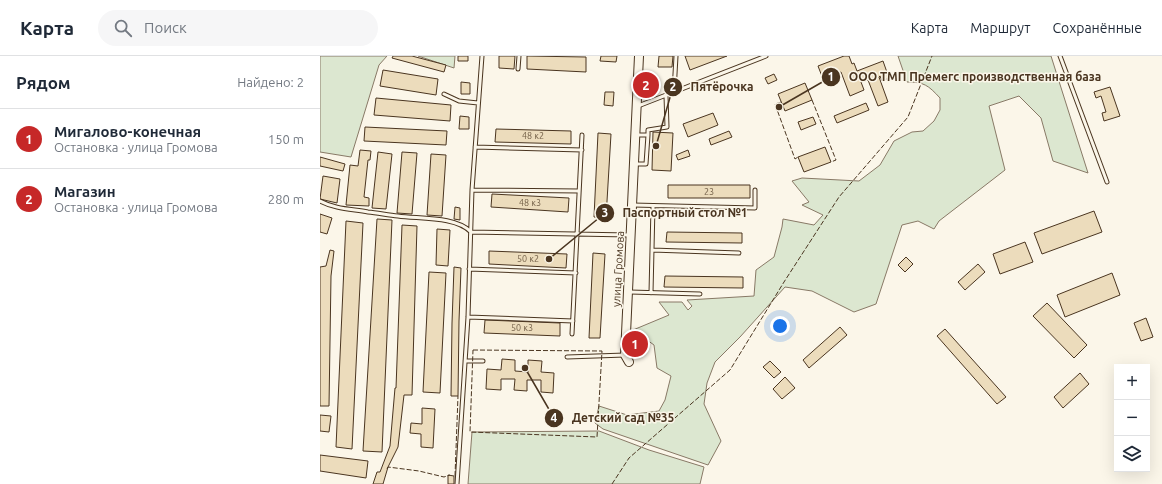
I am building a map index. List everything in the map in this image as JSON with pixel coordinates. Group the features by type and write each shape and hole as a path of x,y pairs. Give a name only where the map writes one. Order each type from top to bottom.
{"street":[{"name":"улица Громова","path":"627,359 628,292 639,56"}],"lane":[{"path":"457,484 468,317 472,190 482,56"},
{"path":"518,69 519,56"},
{"path":"674,92 676,56"},
{"path":"636,106 666,96 766,56"},
{"path":"1060,56 1107,182"},
{"path":"444,94 459,102 478,104"},
{"path":"634,164 646,164 648,130 667,126 666,96"},
{"path":"635,134 648,135"},
{"path":"572,334 582,135"},
{"path":"475,147 582,150"},
{"path":"472,190 579,191"},
{"path":"632,205 755,208 755,190"},
{"path":"320,201 343,209 447,221 466,226 471,232 631,235"},
{"path":"651,293 653,206"},
{"path":"652,250 739,253"},
{"path":"469,269 576,273"},
{"path":"628,292 700,294"},
{"path":"468,317 573,321"},
{"path":"567,357 627,359"},
{"path":"465,361 483,361"}],"green space":[{"path":"320,56 387,56 379,65 351,157 320,152"},
{"path":"418,56 455,56 454,68"},
{"path":"898,56 1051,56 1088,173 1053,161 1041,118 1019,96 989,106 1005,170 939,221 934,229 918,221 902,225 876,304 854,312 812,291 785,287 740,337 715,362 707,383 704,404 721,441 708,465 603,429 595,423 599,406 627,415 659,411 665,400 671,376 657,368 654,345 633,330 669,315 659,302 682,302 688,310 692,306 687,300 754,296 756,270 774,257 783,219 814,225 823,215 802,205 809,202 792,181 802,178 859,181 880,165 894,141 912,132 923,131 934,121 940,110 940,98 925,85 907,82"},
{"path":"599,431 649,450 704,467 700,484 468,484 472,432"}],"building":[{"path":"393,56 412,56 446,65 444,72 392,58"},
{"path":"458,56 468,56 468,61 458,61"},
{"path":"499,56 515,56 514,69 499,68"},
{"path":"527,56 586,57 586,72 527,69"},
{"path":"601,56 617,56 616,62 600,61"},
{"path":"659,56 673,56 672,67 658,67"},
{"path":"685,56 727,56 690,70"},
{"path":"844,56 849,56 857,71 883,61 889,78 882,81 880,76 879,77 888,102 878,106 868,80 861,82 864,90 850,96 841,72 823,79 818,66"},
{"path":"383,70 438,79 436,95 380,86"},
{"path":"774,74 777,80 768,84 765,78"},
{"path":"461,82 470,83 470,94 461,94"},
{"path":"805,83 812,100 785,111 778,94"},
{"path":"1110,87 1120,116 1104,121 1102,113 1106,112 1101,96 1096,98 1094,92"},
{"path":"605,92 614,92 613,106 604,105"},
{"path":"376,98 451,105 450,121 374,115"},
{"path":"866,103 869,110 837,123 834,116"},
{"path":"713,113 718,125 688,137 683,124"},
{"path":"460,116 469,117 469,129 459,129"},
{"path":"813,117 816,124 801,130 798,122"},
{"path":"365,127 447,131 446,145 364,141"},
{"path":"496,129 571,131 571,144 495,142"},
{"path":"729,131 732,137 711,145 709,139"},
{"path":"653,132 673,133 671,171 652,170"},
{"path":"598,133 611,134 606,218 594,217"},
{"path":"825,147 831,162 804,172 798,157"},
{"path":"360,150 371,151 370,160 368,160 364,197 369,198 369,206 346,205 350,165 358,166"},
{"path":"688,150 690,156 678,160 676,155"},
{"path":"378,152 392,154 386,209 372,208"},
{"path":"402,152 417,153 412,214 397,213"},
{"path":"431,154 446,155 442,216 427,215"},
{"path":"320,157 345,164 343,171 320,166"},
{"path":"323,176 340,179 337,203 320,199"},
{"path":"668,185 750,185 750,198 668,198"},
{"path":"492,194 569,198 568,212 491,207"},
{"path":"455,207 460,208 460,220 454,219"},
{"path":"1094,211 1102,232 1042,254 1034,233"},
{"path":"320,214 332,218 327,234 320,232"},
{"path":"377,219 392,220 382,452 363,451"},
{"path":"346,221 363,223 352,449 336,447"},
{"path":"402,225 417,226 412,395 404,395 398,447 388,467 383,484 373,484 377,472 380,472 390,446 396,388"},
{"path":"437,229 450,230 448,266 436,265"},
{"path":"667,232 742,233 742,243 666,242"},
{"path":"1025,242 1033,262 1000,274 993,254"},
{"path":"330,250 334,251 331,276 329,406 320,406 320,267 326,266"},
{"path":"489,251 567,254 566,268 489,264"},
{"path":"593,253 605,254 600,338 589,338"},
{"path":"906,257 913,264 905,272 898,265"},
{"path":"978,264 985,272 965,290 958,282"},
{"path":"454,267 461,268 458,396 451,396"},
{"path":"429,272 446,273 440,393 423,392"},
{"path":"1112,273 1120,295 1065,317 1057,295"},
{"path":"665,276 743,277 743,288 664,287"},
{"path":"1047,303 1087,345 1074,358 1033,316"},
{"path":"1146,318 1153,337 1141,341 1134,323"},
{"path":"485,320 560,323 560,336 484,333"},
{"path":"840,327 847,335 809,368 803,360"},
{"path":"945,329 1006,397 997,404 937,336"},
{"path":"502,359 515,360 515,371 528,372 528,360 542,361 541,372 554,373 553,393 541,392 541,380 527,380 527,391 514,390 515,379 501,379 501,390 486,389 487,369 501,370"},
{"path":"770,361 781,372 774,378 763,367"},
{"path":"1080,373 1089,384 1063,408 1054,397"},
{"path":"785,377 795,388 782,399 773,389"},
{"path":"422,408 435,409 433,448 421,447 421,434 410,433 411,423 422,424"},
{"path":"320,415 331,416 329,432 320,431"},
{"path":"320,455 368,461 366,478 320,471"},
{"path":"448,475 454,476 454,484 448,484"}],"fence":[{"path":"612,484 629,458 730,370 784,282 839,197 908,117 932,56"},
{"path":"812,100 836,160 831,162"},
{"path":"781,102 775,104 795,159 798,157"},
{"path":"473,350 602,351 597,437 470,432 473,350"},
{"path":"455,476 458,396"},
{"path":"387,469 388,467 419,471 444,477 450,475"}],"place":[{"name":"Магазин","path":"646,85"},
{"name":"ООО ТМП Премегс производственная база","path":"779,107"},
{"name":"Пятёрочка","path":"656,146"},
{"name":"Паспортный стол №1","path":"549,259"},
{"name":"Мигалово-конечная","path":"635,344"},
{"name":"Детский сад №35","path":"525,368"}]}
